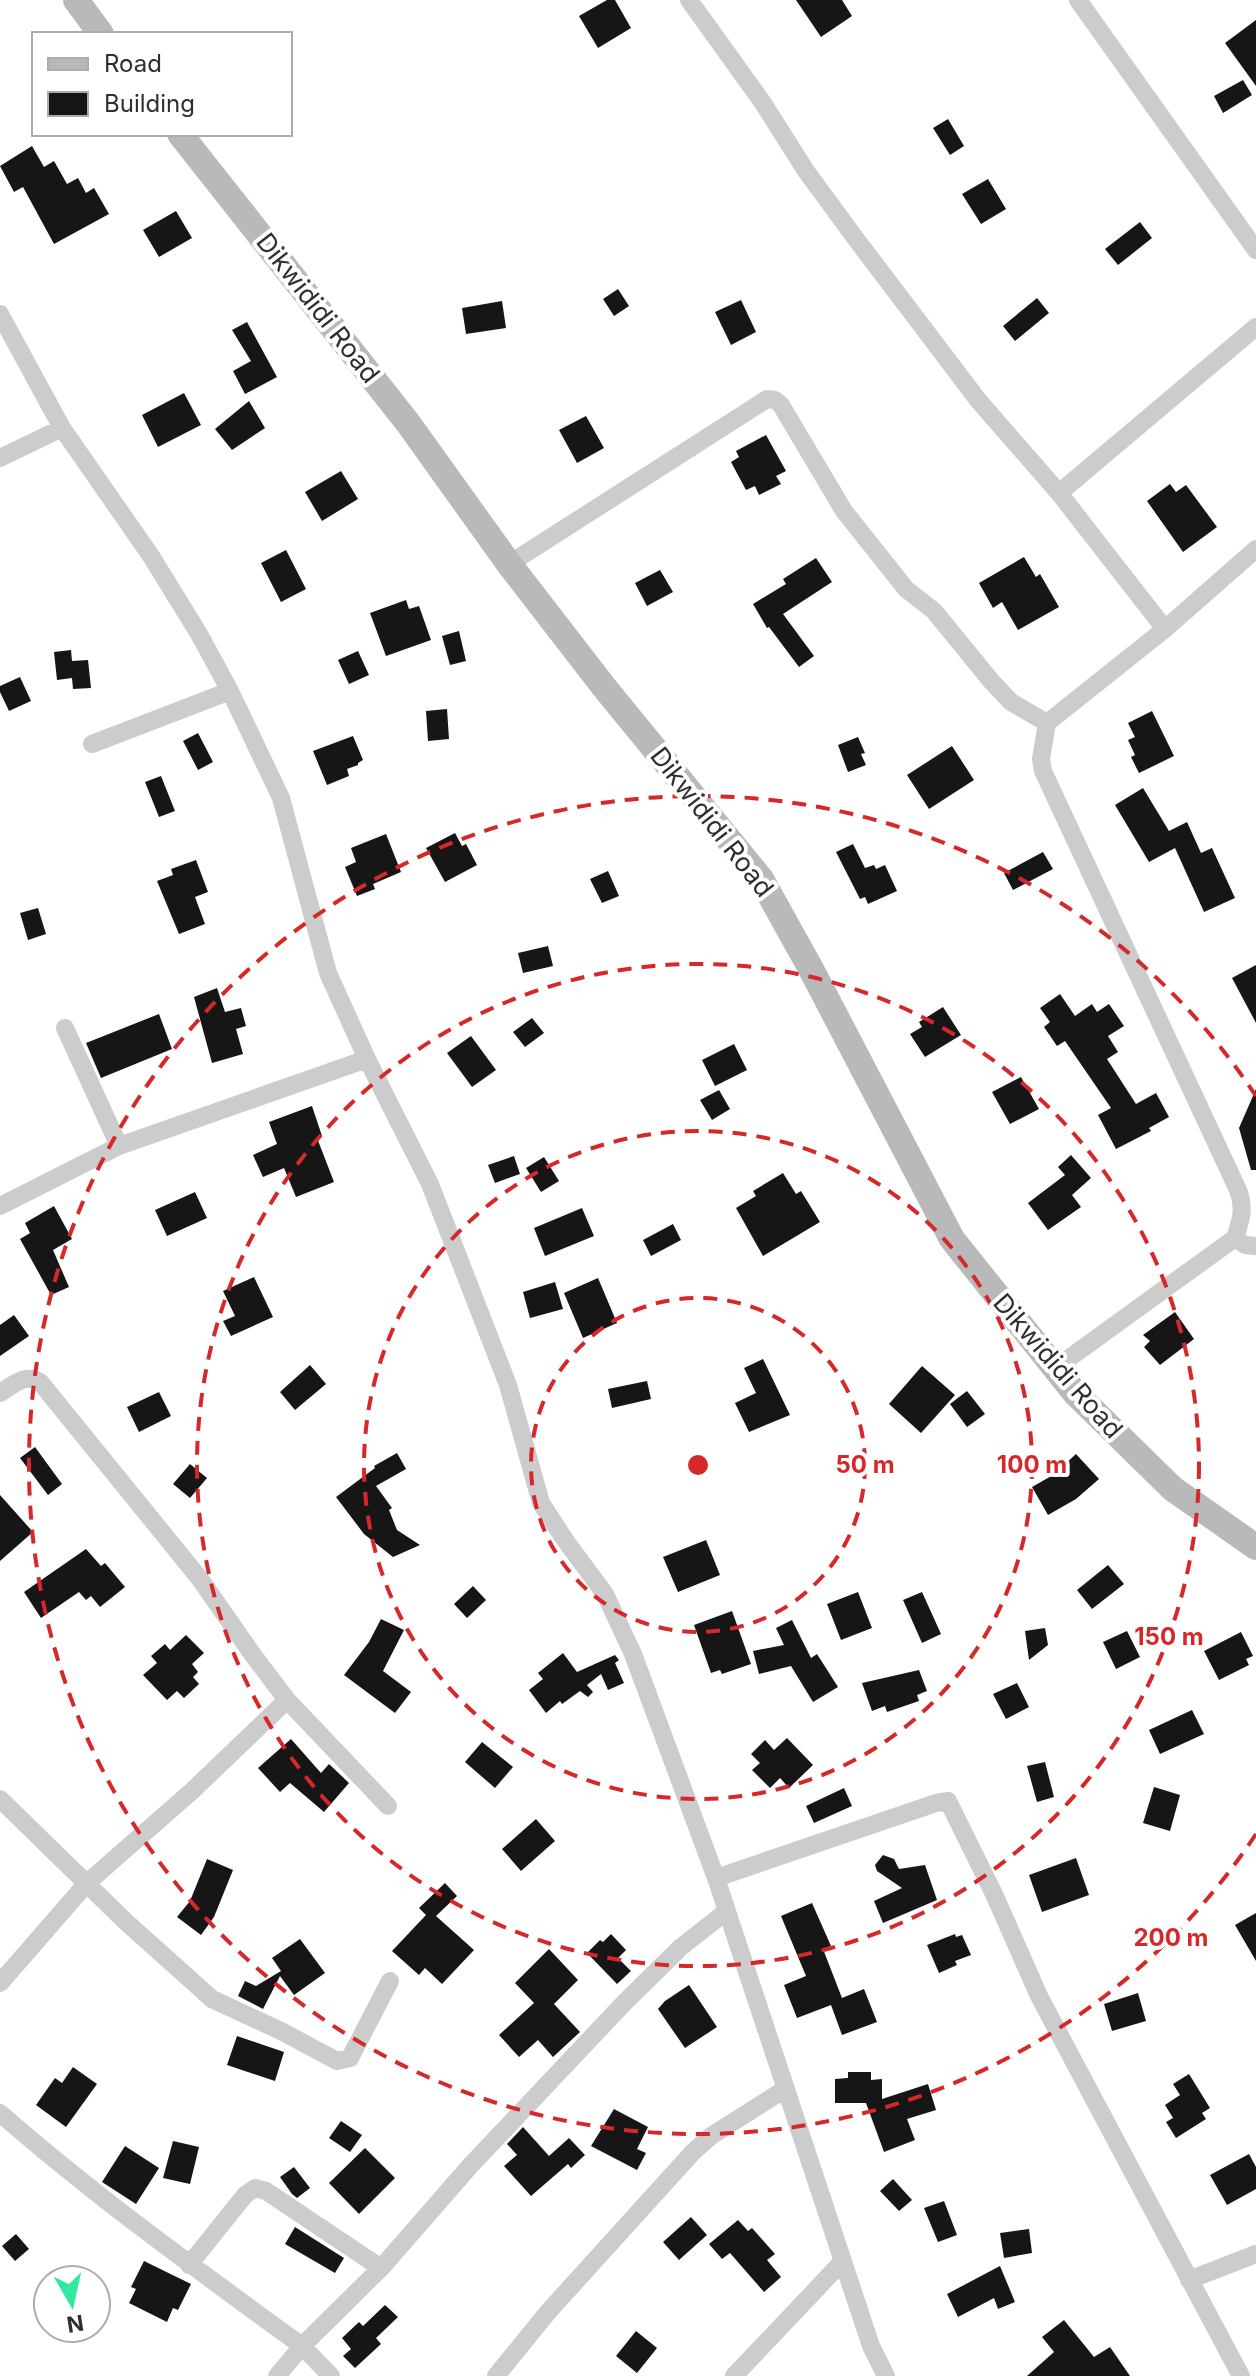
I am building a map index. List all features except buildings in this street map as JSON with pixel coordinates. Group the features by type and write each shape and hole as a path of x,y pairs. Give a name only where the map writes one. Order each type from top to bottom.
{"street":[{"path":"76,0 100,32"},
{"path":"689,0 856,239 978,400 1059,493 1165,629"},
{"path":"1078,0 1256,250"},
{"name":"Dikwididi Road","path":"182,136 408,423 509,564 604,687 761,879 952,1239 1054,1369 1086,1404 1173,1489 1256,1547"},
{"path":"0,314 62,428 151,556 199,634 281,798 328,973 430,1184 508,1385 541,1503 605,1594 633,1654 716,1878 871,2346 886,2376"},
{"path":"1059,493 1256,327"},
{"path":"509,564 767,399 775,400 781,405 844,511 906,589 934,611 1011,702 1047,723"},
{"path":"0,458 62,428"},
{"path":"1054,1369 1235,1238 1243,1212 1242,1200 1043,771 1041,759 1047,723 1165,629 1256,549"},
{"path":"92,744 230,691"},
{"path":"65,1028 119,1146"},
{"path":"0,1206 119,1146 367,1059"},
{"path":"1235,1238 1245,1245 1256,1246"},
{"path":"0,1393 23,1379 33,1378 40,1382 200,1579 287,1700 388,1806"},
{"path":"0,1983 87,1883 192,1791 287,1700"},
{"path":"0,1799 125,1921 212,1999 337,2061 350,2058 390,1981"},
{"path":"716,1878 948,1801 1039,1996 1241,2376"},
{"path":"277,2376 302,2346 381,2268 470,2166 625,2002 681,1947 727,1911"},
{"path":"496,2376 548,2312 693,2152 711,2136 785,2089"},
{"path":"0,2113 59,2165 189,2265 302,2346 331,2376"},
{"path":"189,2265 245,2195 255,2188 266,2191 381,2268"},
{"path":"1189,2280 1256,2254"},
{"path":"734,2376 843,2261"}]}
